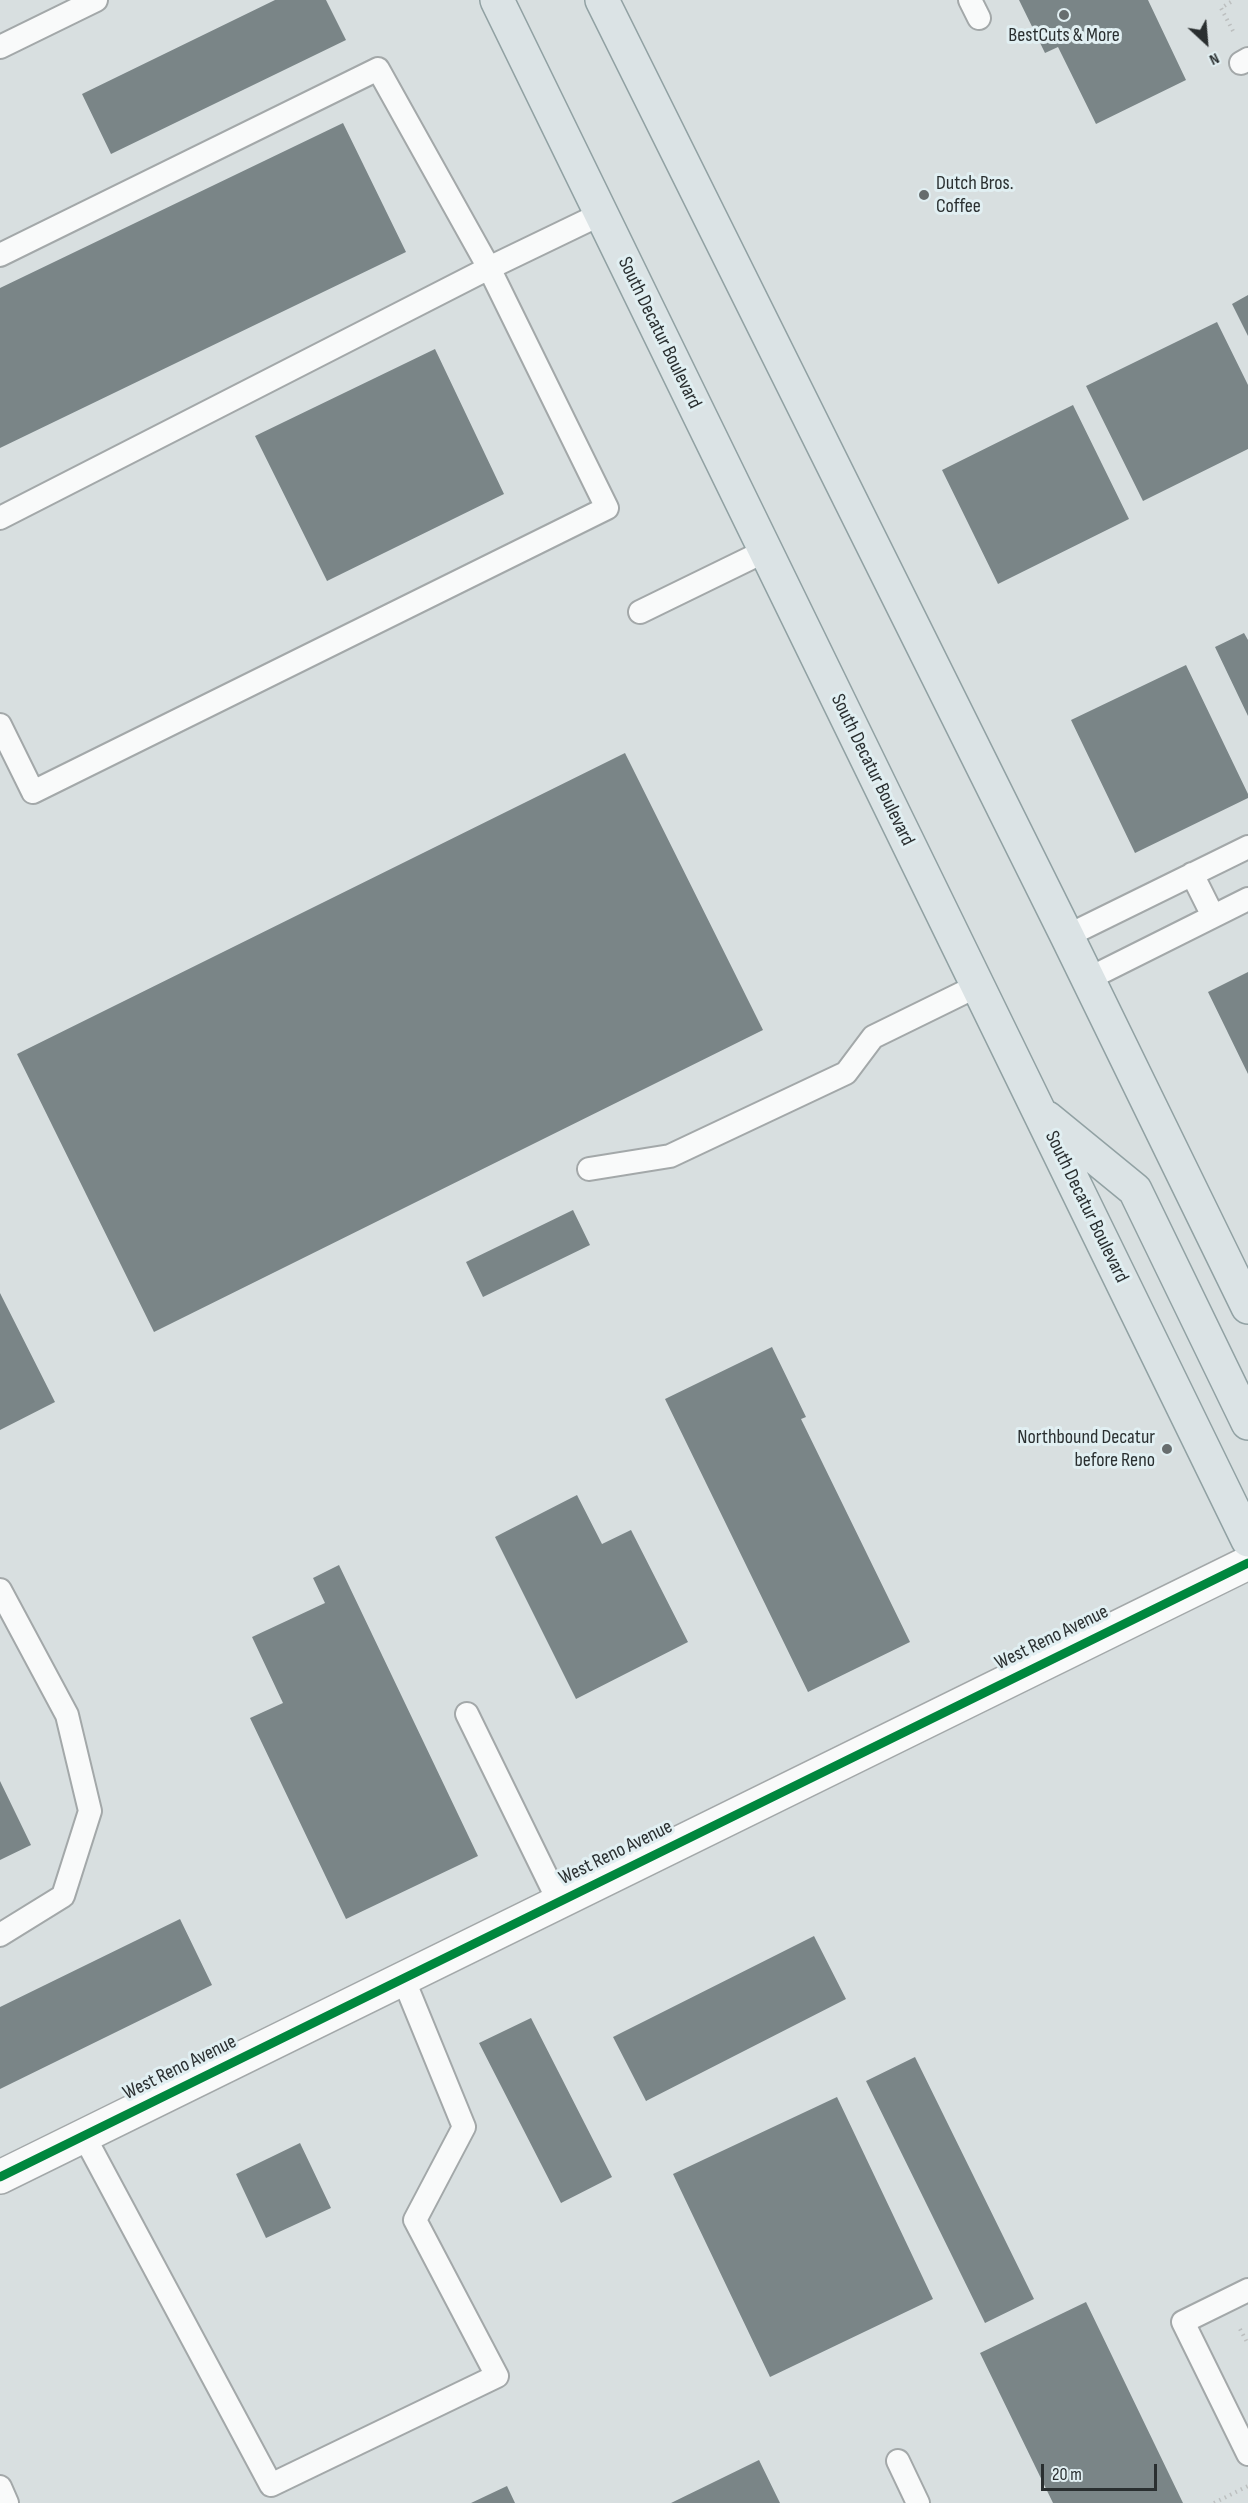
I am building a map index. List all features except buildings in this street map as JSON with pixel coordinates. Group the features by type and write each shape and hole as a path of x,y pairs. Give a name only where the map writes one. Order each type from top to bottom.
{"main road":[{"name":"South Decatur Boulevard","path":"497,0 1248,1540"},
{"path":"602,0 1067,936 1248,1307"},
{"path":"1039,1112 1134,1190 1248,1423"}],"street":[{"name":"West Reno Avenue","path":"0,2178 1248,1563"}],"lane":[{"path":"0,47 96,0"},
{"path":"0,255 378,69 489,268 607,508 33,792 0,725"},
{"path":"0,518 489,268 601,214"},
{"path":"640,612 765,552"},
{"path":"1067,936 1248,847"},
{"path":"1192,874 1213,916"},
{"path":"1088,979 1248,899"},
{"path":"589,1169 670,1156 691,1147 846,1073 873,1037 977,986"},
{"path":"0,1590 67,1715 90,1811 63,1896 0,1935"},
{"path":"467,1714 558,1902"},
{"path":"84,2136 271,2485 497,2376 415,2220 464,2127 403,1978"},
{"path":"1248,2290 1183,2322 1248,2454"},
{"path":"898,2461 918,2503"},
{"path":"0,2487 7,2503"}],"path":[{"path":"1234,0 1221,8 1237,38"},
{"path":"1214,2503 1248,2486"}],"cycle path":[{"path":"0,2177 1248,1563"}],"place":[{"name":"BestCuts & More","path":"1064,15"},
{"name":"Dutch Bros. Coffee","path":"924,195"},
{"name":"Northbound Decatur before Reno","path":"1167,1449"}]}
